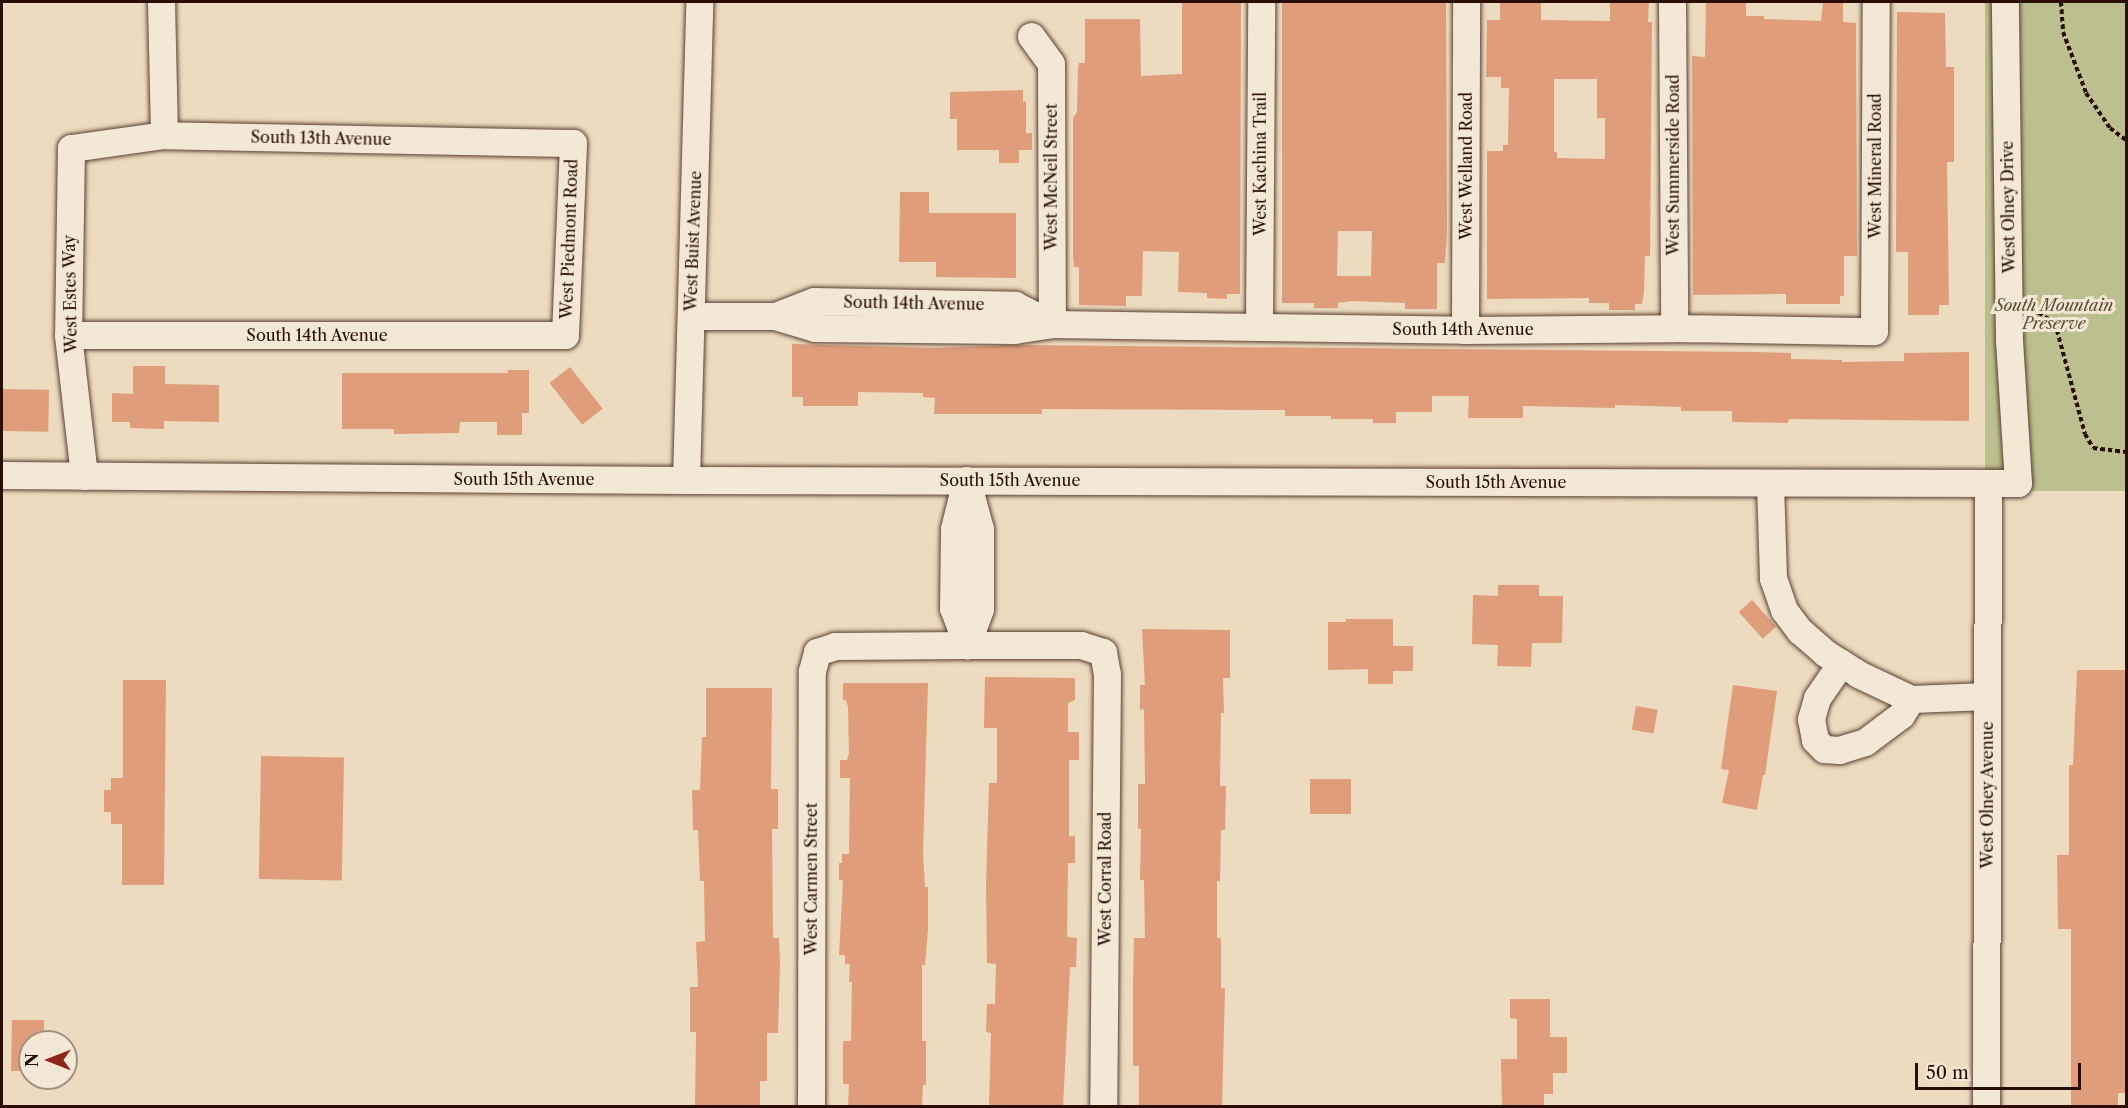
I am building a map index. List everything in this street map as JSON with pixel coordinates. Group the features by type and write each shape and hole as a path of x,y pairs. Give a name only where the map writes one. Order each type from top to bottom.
{"street":[{"path":"161,2 164,135"},
{"name":"West Buist Avenue","path":"686,480 699,2"},
{"name":"West Kachina Trail","path":"1259,327 1261,2"},
{"name":"West Welland Road","path":"1465,330 1466,2"},
{"name":"West Summerside Road","path":"1672,2 1674,328"},
{"name":"West Mineral Road","path":"1874,331 1876,2"},
{"name":"West Olney Drive","path":"2005,2 2008,300 2018,483"},
{"name":"West McNeil Street","path":"1031,36 1051,64 1052,324"},
{"name":"South 13th Avenue","path":"71,148 164,135 573,143"},
{"name":"West Piedmont Road","path":"565,335 573,143"},
{"name":"West Estes Way","path":"71,148 68,335 84,476"},
{"name":"South 14th Avenue","path":"691,316 775,316 815,328 845,315 1014,330 1052,324 1465,330 1674,328 1874,331"},
{"name":"South 14th Avenue","path":"68,335 565,335"},
{"name":"South 15th Avenue","path":"2,475 686,480 2018,483"},
{"path":"966,480 980,529 967,572 980,609 967,645"},
{"path":"1770,483 1771,562 1777,593 1784,610 1800,631 1841,663 1911,699 1987,696"},
{"name":"West Olney Avenue","path":"1986,1107 1988,484"},
{"name":"West Carmen Street","path":"811,1107 812,671 817,652 835,646 967,645"},
{"name":"West Corral Road","path":"967,645 1081,645 1103,652 1107,674 1103,1107"},
{"path":"1841,663 1817,698 1812,719 1815,740 1824,749 1839,750 1864,742 1901,715 1911,699"}],"path":[{"path":"2061,2 2063,32 2086,93 2110,128 2127,140"},
{"path":"2008,300 2032,309 2055,323 2085,434 2093,448 2127,452"}],"green space":[{"name":"South Mountain Preserve","path":"1985,2 2126,2 2126,491 1985,491"}],"building":[{"path":"1182,2 1241,2 1240,294 1227,294 1227,299 1207,298 1207,293 1178,292 1179,252 1143,251 1142,296 1126,296 1126,306 1079,305 1079,267 1074,267 1073,254 1073,118 1077,112 1079,63 1085,63 1085,19 1140,19 1141,76 1182,74"},
{"path":"1282,2 1446,2 1447,231 1445,263 1437,263 1437,309 1405,309 1405,303 1352,301 1338,303 1338,308 1314,308 1314,303 1282,303","holes":["1338,231 1372,231 1371,276 1337,276"]},
{"path":"1500,2 1541,2 1541,20 1610,21 1610,2 1649,2 1648,22 1652,22 1650,256 1645,256 1642,304 1635,304 1635,310 1609,310 1609,303 1589,303 1589,298 1487,299 1487,151 1503,151 1503,145 1508,145 1509,88 1501,88 1501,77 1486,77 1487,20 1500,20","holes":["1554,79 1597,79 1597,118 1605,118 1605,159 1557,158 1557,152 1554,152"]},
{"path":"1706,2 1746,2 1746,16 1764,16 1764,19 1821,21 1823,2 1843,2 1843,22 1856,23 1857,256 1844,256 1844,296 1840,296 1840,304 1786,304 1786,294 1693,295 1692,56 1705,57"},
{"path":"1897,12 1945,13 1946,67 1954,67 1954,162 1947,162 1949,305 1939,305 1939,315 1908,315 1908,252 1896,252"},
{"path":"1023,90 1023,102 1026,101 1026,133 1032,133 1032,150 1019,150 1019,163 999,163 999,150 957,150 957,119 950,119 950,92"},
{"path":"900,192 929,192 929,213 1016,213 1016,278 936,277 936,262 899,262"},
{"path":"792,344 935,348 1021,345 1758,352 1791,353 1791,359 1842,360 1842,362 1904,361 1904,353 1969,352 1969,421 1789,419 1788,423 1732,422 1732,411 1681,411 1681,407 1615,405 1615,408 1523,406 1523,418 1468,418 1469,396 1432,396 1432,412 1396,412 1396,423 1373,423 1373,419 1331,419 1331,416 1285,416 1285,410 1042,409 1042,414 934,414 935,398 923,397 923,393 858,392 858,406 803,406 803,397 792,397"},
{"path":"133,366 165,366 165,384 219,385 219,422 164,421 164,429 130,428 130,422 112,422 112,393 133,394"},
{"path":"570,367 603,409 582,425 550,383"},
{"path":"508,370 529,370 529,413 522,413 522,435 497,435 497,422 460,422 459,433 394,434 394,429 342,429 342,373 508,373"},
{"path":"2,389 49,390 48,432 2,431"},
{"path":"1498,585 1539,585 1539,596 1563,596 1562,643 1532,643 1531,667 1497,666 1498,645 1472,644 1473,595 1498,596"},
{"path":"1752,600 1776,627 1763,639 1739,612"},
{"path":"1346,619 1393,619 1393,646 1413,646 1413,671 1393,671 1393,684 1368,684 1368,669 1328,670 1328,622 1346,622"},
{"path":"1142,629 1230,630 1230,678 1223,678 1224,713 1221,713 1220,786 1226,786 1225,830 1221,830 1220,881 1217,881 1217,938 1221,938 1221,988 1225,988 1222,1107 1139,1107 1139,1066 1133,1066 1133,987 1134,938 1145,938 1144,880 1140,880 1141,829 1138,829 1138,784 1145,784 1144,709 1140,710 1140,685 1145,685"},
{"path":"2077,670 2127,670 2127,1093 2118,1093 2118,1107 2071,1107 2071,929 2058,929 2057,855 2069,855 2069,765 2073,765"},
{"path":"985,677 1075,678 1075,700 1068,703 1068,732 1079,732 1079,760 1069,760 1069,836 1075,836 1075,863 1068,863 1067,937 1077,938 1076,967 1070,967 1063,1107 989,1107 991,1033 986,1032 987,1004 995,1004 996,964 987,963 986,885 989,783 997,783 997,728 984,728"},
{"path":"123,680 166,680 164,885 122,885 122,824 111,824 111,812 104,812 104,790 111,790 111,778 123,778"},
{"path":"843,683 928,683 923,853 925,887 928,887 928,930 925,965 922,965 922,1041 926,1041 926,1085 923,1085 922,1107 848,1107 849,1084 843,1084 843,1041 851,1041 852,982 849,982 850,964 845,964 845,955 839,955 843,880 839,880 839,863 842,863 842,854 849,854 850,778 840,778 840,760 847,760 849,753 848,707 846,700 843,700"},
{"path":"1733,685 1777,691 1765,775 1763,775 1757,810 1722,803 1729,770 1721,769"},
{"path":"706,688 772,688 771,789 778,789 778,829 772,829 773,938 779,938 780,962 778,1033 767,1033 767,1081 760,1081 760,1107 695,1107 696,1032 690,1032 690,987 698,987 696,942 705,941 704,881 700,881 698,830 693,830 692,790 700,790 702,737 706,737"},
{"path":"1636,706 1658,710 1653,733 1632,730"},
{"path":"261,756 344,757 342,880 259,879"},
{"path":"1310,779 1351,779 1351,814 1310,814"},
{"path":"1510,999 1550,999 1550,1037 1567,1037 1567,1073 1553,1073 1553,1094 1544,1094 1544,1107 1502,1107 1501,1059 1517,1059 1517,1019 1510,1018"},
{"path":"12,1020 44,1020 44,1030 18,1030 18,1071 11,1071"}]}
